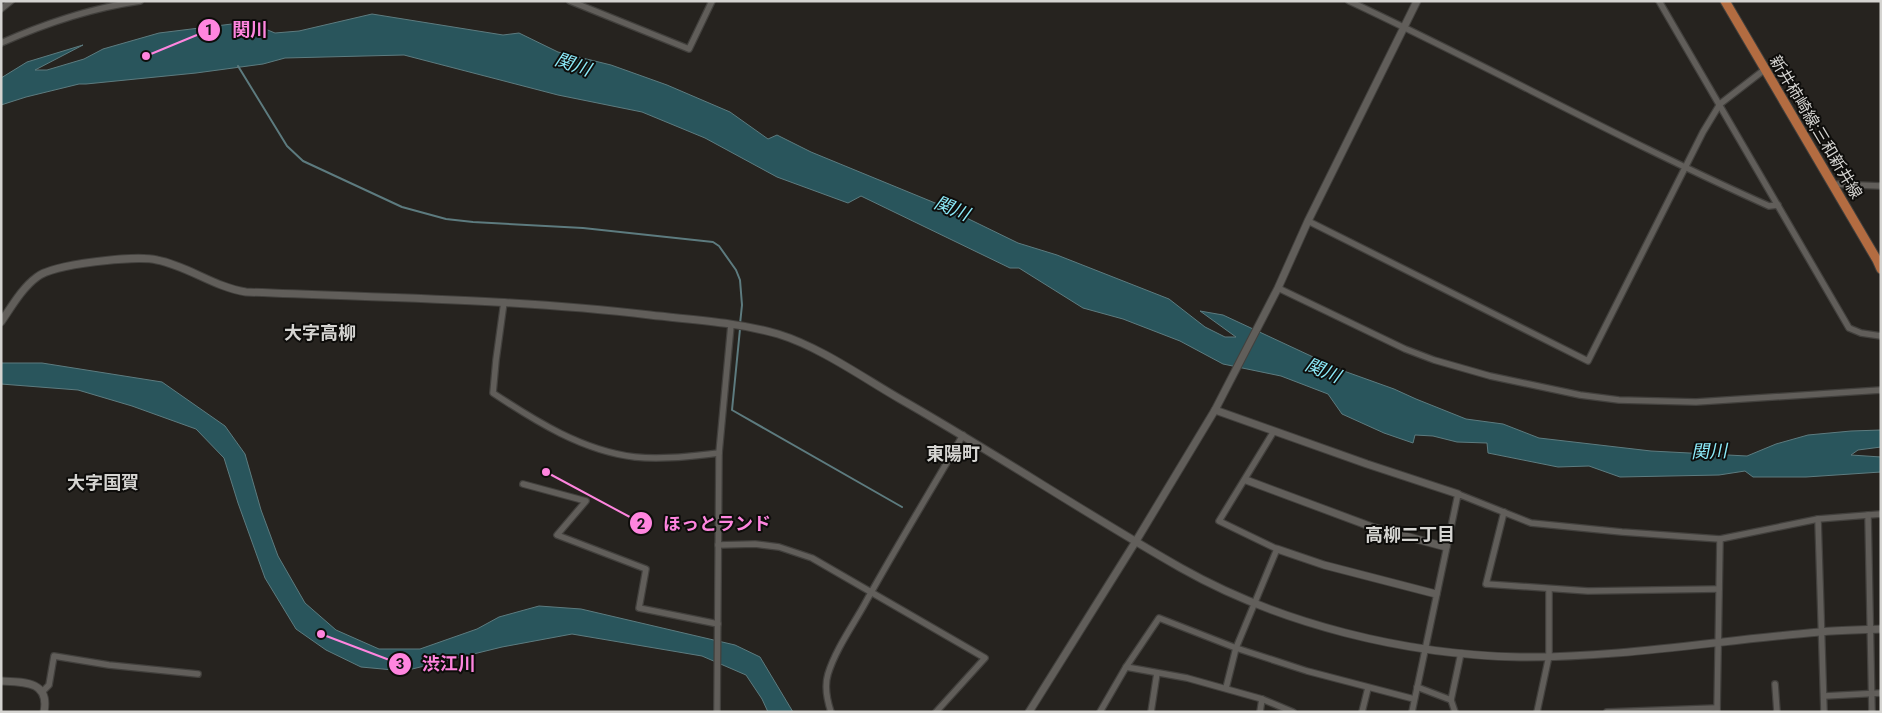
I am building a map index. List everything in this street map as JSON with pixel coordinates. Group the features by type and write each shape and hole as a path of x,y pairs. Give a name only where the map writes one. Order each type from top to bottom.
{"main road":[{"name":"新井柿崎線;三和新井線","path":"1725,1 1764,70 1880,263"}],"street":[{"path":"1,9 11,1"},
{"path":"1,43 46,24 90,10 140,1"},
{"path":"570,1 689,49 712,1"},
{"path":"1349,1 1686,169 1769,206 1778,205"},
{"path":"1029,712 1217,406 1278,288 1308,221 1417,1"},
{"path":"1659,1 1849,328 1861,333 1881,336"},
{"path":"1308,221 1588,361 1703,132 1720,104 1764,70"},
{"path":"1833,184 1881,186"},
{"path":"1,322 19,297 38,276 72,265 155,259 214,283 246,292 583,307 755,328 784,336 821,353 963,435 1184,570 1255,602 1301,619 1348,633 1426,650 1518,657 1718,644 1821,632 1881,629"},
{"path":"1278,288 1405,349 1434,360 1490,376 1580,395 1619,400 1696,402 1881,390"},
{"path":"504,302 493,393 545,426 580,442 607,451 634,457 657,458 719,453"},
{"path":"717,712 719,453 731,325"},
{"path":"1217,406 1274,431 1458,494 1531,522 1720,540 1818,519 1881,514"},
{"path":"1274,431 1246,480 1219,521 1277,549 1324,565 1436,594"},
{"path":"831,712 827,701 827,676 833,660 963,435"},
{"path":"1246,480 1372,527 1446,547"},
{"path":"523,484 586,501 558,536 646,569 639,608 718,624"},
{"path":"1412,712 1458,494"},
{"path":"1504,512 1486,584 1588,591 1719,590"},
{"path":"1868,515 1872,712"},
{"path":"1818,519 1824,712"},
{"path":"1607,712 1717,710 1720,540"},
{"path":"718,545 755,544 779,547 812,558 985,658 936,712"},
{"path":"1226,688 1236,648 1277,549"},
{"path":"1537,712 1549,656 1549,589"},
{"path":"1100,712 1126,667 1158,618 1236,648 1368,688 1414,699"},
{"path":"1455,712 1451,700 1461,653"},
{"path":"42,692 49,685 54,656 109,665 198,674"},
{"path":"1126,667 1187,678 1226,688 1262,699 1293,712"},
{"path":"1151,712 1157,673"},
{"path":"1,680 31,684 38,687 45,698 44,712"},
{"path":"1775,684 1777,712"},
{"path":"1417,687 1451,700"},
{"path":"1362,712 1368,688"},
{"path":"1824,696 1881,693"},
{"path":"1260,712 1262,699"}],"water":[{"path":"372,14 503,35 519,33 558,52 611,65 667,85 730,112 768,139 777,135 811,152 940,205 1018,243 1057,255 1169,299 1205,327 1225,337 1236,337 1200,311 1223,315 1341,370 1394,389 1466,419 1503,424 1539,438 1651,451 1747,456 1776,444 1808,435 1881,430 1881,447 1858,450 1851,455 1881,457 1881,472 1806,477 1753,477 1745,471 1719,475 1620,477 1589,466 1558,467 1488,453 1487,443 1457,442 1433,436 1415,435 1413,443 1384,433 1342,414 1328,394 1281,376 1223,364 1180,341 1123,319 1083,308 1019,268 1010,268 861,196 848,203 777,177 705,138 642,112 558,95 404,55 285,58 263,64 196,73 79,84 1,105 1,78 27,62 83,45 35,70 47,70 84,59 103,49 159,33 248,22 275,33 299,31"},
{"path":"1,363 42,363 162,382 225,426 245,454 261,510 278,556 305,603 336,630 379,649 420,649 477,629 499,617 539,606 581,609 735,645 760,657 793,712 768,712 746,675 702,656 572,634 502,647 404,671 361,667 326,650 296,629 265,578 224,458 196,429 132,406 78,390 1,384"}],"waterway":[{"path":"238,66 287,146 303,161 402,207 446,219 583,228 713,242 719,246 736,270 740,280 742,305 740,324"},
{"path":"740,329 732,410 902,507"}],"place":[{"name":"関川","path":"146,56"},
{"name":"ほっとランド","path":"546,472"},
{"name":"渋江川","path":"321,634"}],"district":[{"name":"大字高柳","path":"320,332"},
{"name":"東陽町","path":"953,453"},
{"name":"大字国賀","path":"103,482"},
{"name":"高柳二丁目","path":"1410,534"}]}
